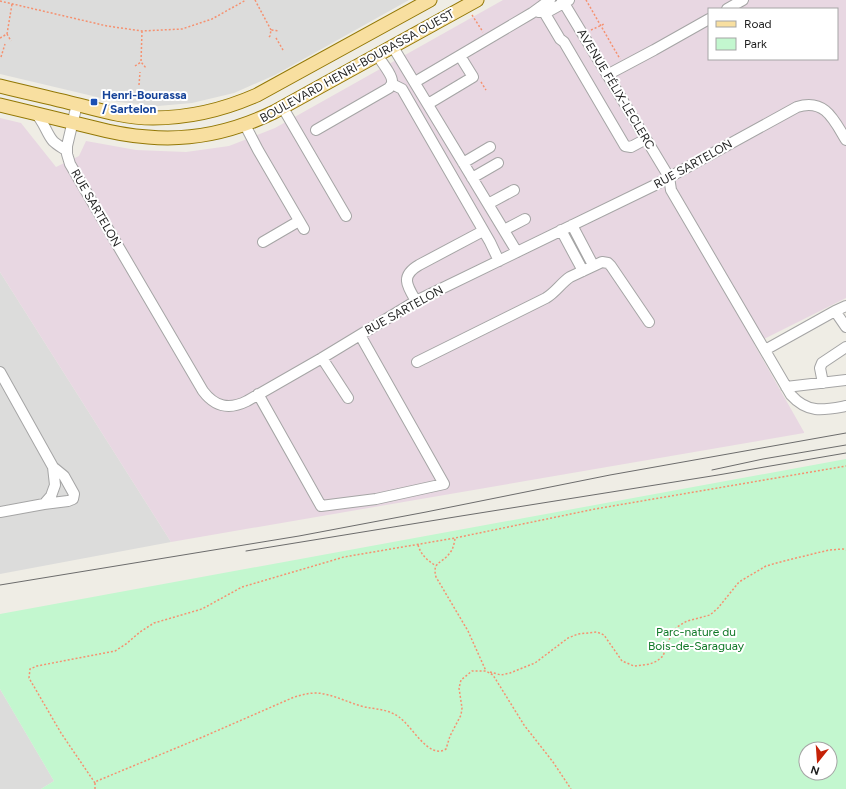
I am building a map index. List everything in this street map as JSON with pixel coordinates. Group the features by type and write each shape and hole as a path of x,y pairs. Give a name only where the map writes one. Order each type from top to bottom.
{"main road":[{"name":"BOULEVARD HENRI-BOURASSA OUEST","path":"0,86 137,117 173,117 213,111 256,96 430,0"},
{"name":"BOULEVARD HENRI-BOURASSA OUEST","path":"0,105 118,134 141,137 183,137 206,135 230,130 264,118 283,108 477,0"}],"street":[{"path":"415,82 532,13 542,9 550,0"},
{"path":"729,8 743,0"},
{"path":"542,9 549,11 565,1"},
{"name":"AVENUE FÉLIX-LECLERC","path":"565,1 607,75 669,177 671,190 791,395 802,406 810,408 825,410 846,406"},
{"path":"542,9 560,39 564,42 625,146 631,147 646,139"},
{"path":"607,75 708,20"},
{"path":"394,47 517,252"},
{"path":"378,55 391,78 392,84"},
{"path":"428,104 473,77 460,56"},
{"path":"316,130 389,88 392,84"},
{"path":"392,84 402,89 499,261"},
{"name":"RUE SARTELON","path":"77,104 68,141 68,159 207,396 217,404 228,406 241,403 258,394 322,358 416,301 669,177 801,106 818,106 826,110 846,140"},
{"path":"283,108 346,216"},
{"path":"35,113 53,140 67,151"},
{"path":"245,125 302,225 263,242"},
{"path":"464,164 490,147"},
{"path":"472,178 498,163"},
{"path":"488,204 514,190"},
{"path":"504,230 525,219"},
{"path":"572,225 593,265"},
{"path":"561,230 583,270"},
{"path":"416,301 406,280 410,271 414,267 483,231"},
{"path":"417,362 546,298 553,294 565,280 593,265 602,262 605,262 611,266 649,322"},
{"path":"765,350 846,306"},
{"path":"835,311 846,326"},
{"path":"258,394 321,506 376,499 444,484 360,335"},
{"path":"823,383 820,368 822,363 846,347"},
{"path":"322,358 348,398"},
{"path":"0,372 53,467 56,486 51,496 44,504"},
{"path":"786,387 846,380"},
{"path":"0,512 73,499 74,494 64,476 53,467"}],"path":[{"path":"0,1 107,26 142,31 182,29 212,19 246,0"},
{"path":"255,0 272,30 269,37"},
{"path":"586,0 620,61"},
{"path":"11,41 7,34 12,4"},
{"path":"470,12 485,36"},
{"path":"590,31 604,24"},
{"path":"272,30 279,31"},
{"path":"142,31 141,62 146,68"},
{"path":"0,38 7,34"},
{"path":"276,38 283,50"},
{"path":"1,57 5,44"},
{"path":"135,66 141,62"},
{"path":"139,85 140,72"},
{"path":"479,80 486,90"},
{"path":"95,789 95,783 61,733 29,678 30,669 37,666 115,651 140,632 154,624 202,609 242,587 344,557 455,538 595,509 846,466"},
{"path":"455,538 452,550 436,566 436,577 468,631 486,671 493,675 524,725 553,762 570,789"},
{"path":"418,544 423,556 436,566"},
{"path":"95,783 292,698 305,694 318,693 362,706 385,710 400,718 429,748 436,752 442,752 446,749 450,736 461,715 462,708 459,688 461,680 472,671 486,671 501,675 510,673 535,663 568,638 578,634 597,632 604,635 622,661 634,666 650,664 663,656 671,634 677,627 687,621 710,615 718,608 739,582 766,566 829,550 846,550"}],"shaded area":[{"path":"0,0 409,0 275,75 234,93 192,103 158,106 118,102 0,74"},
{"path":"503,0 846,0 846,298 754,344 804,433 171,542 0,272 0,118 21,123 56,167 79,156 86,141 136,150 186,152 229,146 275,128"},
{"path":"0,272 171,542 0,574"},
{"path":"0,689 54,781 41,789 0,789"}],"green space":[{"name":"Parc-nature du Bois-de-Saraguay","path":"846,459 846,789 41,789 54,781 0,689 0,614"}],"tram line":[{"path":"0,585 299,536 610,475 846,433"},
{"path":"712,470 763,459 846,445"},
{"path":"246,551 846,453"}],"place":[{"name":"Henri-Bourassa / Sartelon","path":"94,102"}]}
